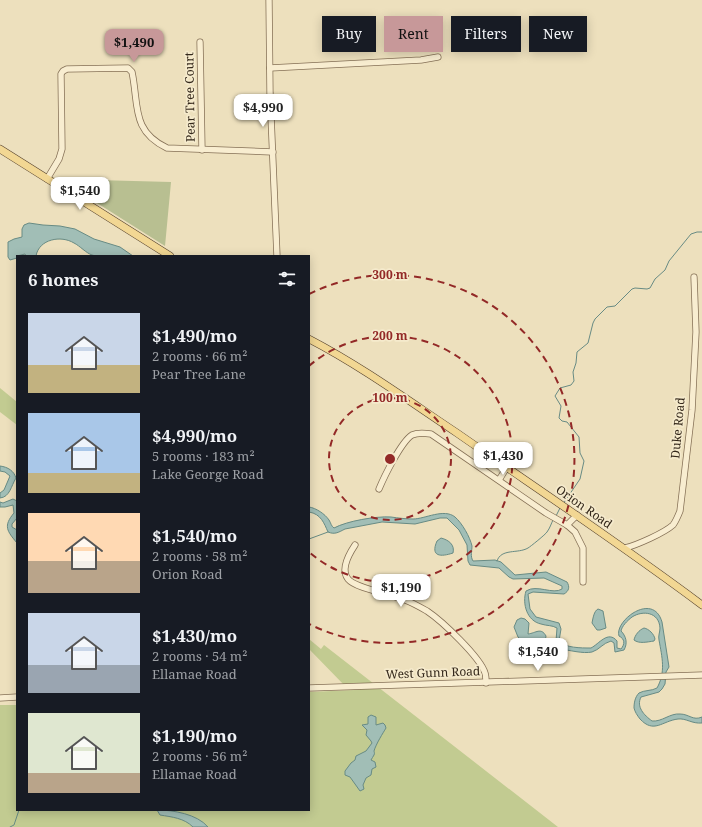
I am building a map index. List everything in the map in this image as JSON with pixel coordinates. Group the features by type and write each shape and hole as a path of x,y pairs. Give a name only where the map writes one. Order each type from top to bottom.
{"main road":[{"path":"0,149 168,255"},
{"name":"Orion Road","path":"310,340 341,357 507,467 625,548 702,605"}],"street":[{"path":"269,0 277,255"},
{"name":"Pear Tree Court","path":"200,42 202,150"},
{"path":"270,68 421,60 438,57"},
{"path":"47,179 59,159 62,149 61,74 66,69 128,68 132,72 138,115 141,125 153,141 167,148 273,152"},
{"name":"Duke Road","path":"625,548 634,546 665,531 677,519 680,511 692,410 696,332 694,277"},
{"path":"379,489 388,468 407,440 412,435 421,433 431,434 546,513 567,525 574,532 583,548 583,582"},
{"path":"499,480 507,467"},
{"path":"567,525 577,515"},
{"path":"354,545 345,566 348,580 364,587 404,600 428,612 476,658 485,674 486,683"},
{"name":"West Gunn Road","path":"310,688 702,675"},
{"path":"0,698 16,697"}],"green space":[{"path":"59,179 171,182 165,246"},
{"path":"0,388 16,401 16,424 0,412"},
{"path":"310,640 321,649 324,645 558,827 0,827 0,705 16,705 16,811 310,811 310,692 354,690 349,686 345,686 310,650"}],"water":[{"path":"29,223 75,229 94,239 120,247 132,255 92,255 76,244 63,239 57,239 46,242 38,250 36,255 16,255 16,258 10,260 8,257 8,242 22,237 22,229 24,225"},
{"path":"0,466 6,467 14,473 16,478 6,496 0,498 0,493 4,490 10,476 5,472 0,471"},
{"path":"13,499 16,500 16,519 12,524 12,527 16,529 16,542 9,532 7,525 14,513 13,505 0,507 0,502 3,503"},
{"path":"310,507 323,514 334,528 346,523 370,518 391,517 418,519 440,514 455,517 468,534 472,546 471,555 473,561 495,560 501,562 515,575 546,572 567,582 568,589 564,594 533,592 528,594 530,609 536,617 559,623 561,629 559,641 565,645 578,648 591,648 607,637 610,637 617,641 617,648 621,649 624,642 619,636 619,630 622,623 635,612 643,609 651,609 657,613 662,622 669,667 666,672 665,684 662,689 659,692 641,697 639,704 640,707 646,716 652,721 680,714 693,718 702,717 702,723 678,719 650,726 640,719 635,711 635,702 639,693 657,688 662,676 659,638 660,628 657,619 654,616 645,613 636,615 622,627 621,631 626,640 624,650 615,652 614,643 611,641 592,652 560,649 556,641 557,628 536,622 529,616 525,606 525,596 526,591 530,589 558,591 562,589 562,586 544,578 513,579 499,568 470,565 468,561 467,545 459,530 447,518 440,518 415,524 382,522 345,529 337,533 333,533 328,532 323,522 313,513 310,512"},
{"path":"441,538 451,543 453,553 441,555 436,553 435,546 437,541"},
{"path":"598,609 603,611 606,628 600,630 597,630 592,623"},
{"path":"521,618 525,619 529,623 528,634 540,631 546,636 545,643 541,650 533,651 518,637 514,627 517,620"},
{"path":"644,628 648,629 652,634 655,639 654,641 641,642 634,640 635,636 640,630"},
{"path":"371,715 376,717 376,725 383,723 386,728 376,745 371,760 375,762 376,767 372,769 371,775 366,778 363,785 364,789 360,791 350,777 345,775 345,771 355,760 356,756 366,751 372,743 366,735 367,730 362,725 368,724 368,717"},
{"path":"158,811 177,812 198,819 208,827 193,827 182,820 160,815"}],"waterway":[{"path":"563,504 580,479 584,461 580,453 579,437 567,422 562,421 559,418 561,406 555,396 560,388 571,385 574,381 573,372 577,352 588,343 595,319 607,307 615,306 632,289 650,288 655,279 665,270 669,261 691,234 702,232"},
{"path":"556,516 560,508"},
{"path":"497,561 502,554 524,550 529,547 546,533 553,520"},
{"path":"310,539 328,532"},
{"path":"10,827 14,825 19,811"}]}
